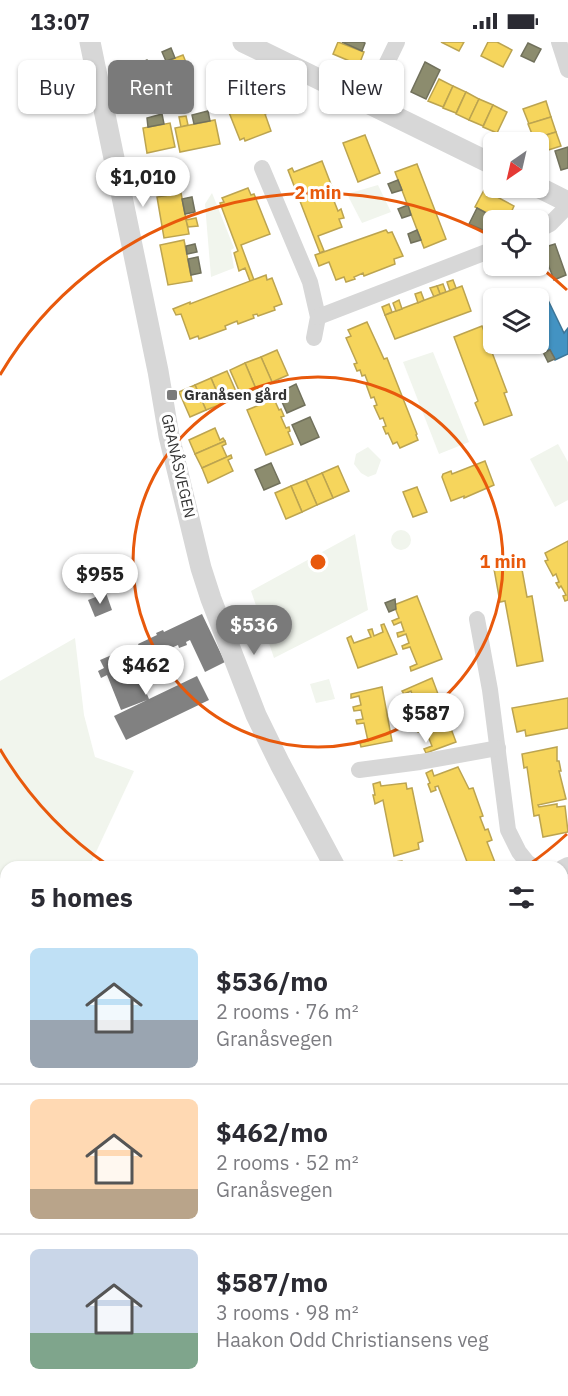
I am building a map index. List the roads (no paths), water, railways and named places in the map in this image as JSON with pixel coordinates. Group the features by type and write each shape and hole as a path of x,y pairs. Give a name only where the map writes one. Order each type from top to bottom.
{"street":[{"name":"GRANÅSVEGEN","path":"90,42 158,371 169,436 201,568 213,606 256,715 279,764 332,861"},
{"path":"243,42 319,80"},
{"path":"388,60 397,42"},
{"path":"558,42 568,70"},
{"path":"388,114 483,160"},
{"path":"262,168 310,282 318,317 314,338"},
{"path":"549,193 568,204 549,224"},
{"path":"318,317 483,253"},
{"path":"477,619 498,748 508,830 526,861"},
{"path":"359,770 498,748"}],"place":[{"name":"Granåsen gård","path":"172,395"}]}
